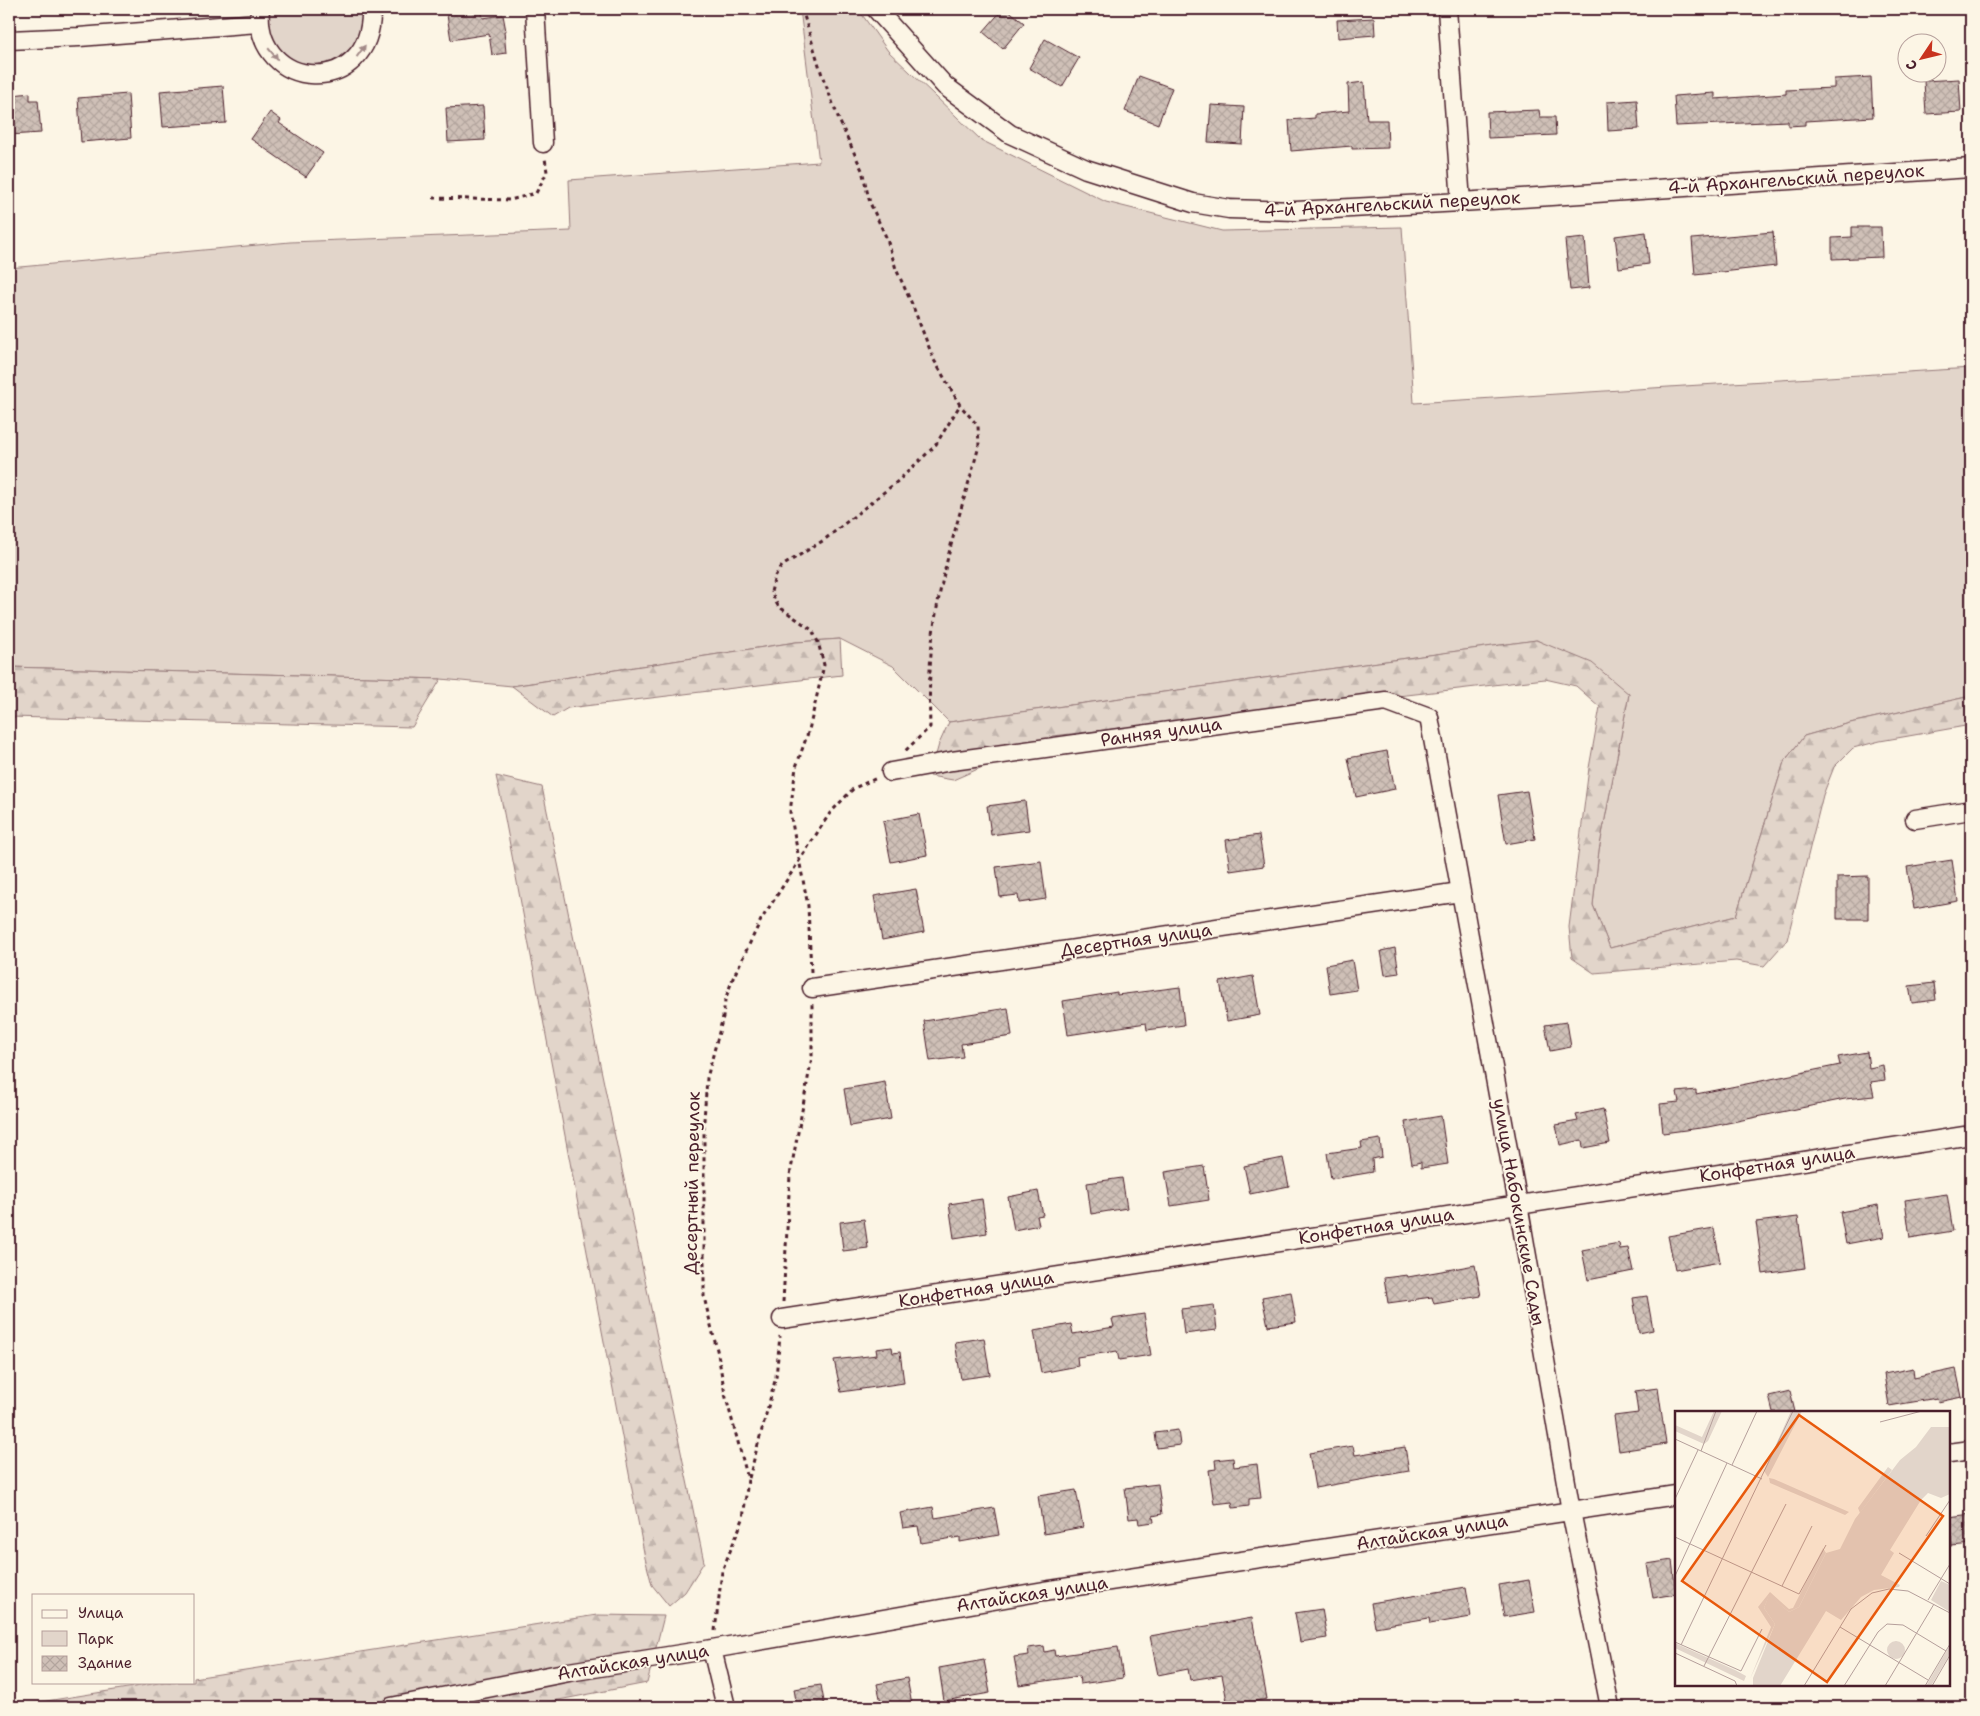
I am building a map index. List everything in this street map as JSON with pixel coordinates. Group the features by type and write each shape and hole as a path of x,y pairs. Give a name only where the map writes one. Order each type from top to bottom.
{"street":[{"path":"9,40 79,37 259,16 263,41 273,56 288,68 305,74 324,74 341,69 356,58 367,43 372,25 371,9"},
{"path":"535,9 543,143"},
{"name":"4-й Архангельский переулок","path":"876,9 945,86 1010,134 1086,168 1155,192 1193,203 1229,209 1296,211 1461,202 1971,168"},
{"path":"1447,9 1461,202"},
{"name":"Ранняя улица","path":"891,772 952,761 1386,701 1429,717"},
{"name":"улица Набокинские Сады","path":"1429,717 1518,1204 1571,1511 1610,1707"},
{"path":"1915,819 1971,810"},
{"name":"Десертная улица","path":"812,988 1460,892"},
{"name":"Конфетная улица","path":"782,1320 1971,1135"},
{"path":"1950,1453 1971,1450"},
{"name":"Алтайская улица","path":"391,1707 569,1672 1044,1591 1675,1495"},
{"path":"712,1649 726,1707"}],"path":[{"path":"802,9 822,75 840,122 862,170 870,203 887,239 896,269 934,360 960,405 978,426 980,446 945,570 934,621 929,668 930,727 903,753 891,772"},
{"path":"433,198 510,200 536,193 547,172 543,143"},
{"path":"748,1479 776,1377 782,1320 790,1176 812,1057 812,988 808,906 790,812 796,767 809,730 824,665 818,642 812,630 778,606 771,592 775,576 782,566 824,540 898,480 934,446 960,405"},
{"name":"Десертный переулок","path":"712,1649 722,1571 742,1519 748,1479 725,1394 718,1354 704,1297 704,1120 707,1078 723,1017 725,1000 733,978 762,920 830,813 854,788 891,772"}],"green space":[{"path":"268,9 364,9 359,42 336,64 320,67 304,66 289,59 277,48 269,33"},
{"path":"800,9 858,9 888,51 981,140 1106,202 1222,231 1402,227 1414,403 1971,368 1971,696 1850,723 1804,736 1784,762 1736,916 1610,948 1593,905 1599,850 1629,694 1537,640 949,722 893,666 840,639 796,642 512,686 441,679 9,667 9,268 290,242 571,231 569,180 819,162"},
{"path":"840,639 842,675 568,708 553,717 512,686 796,642"},
{"path":"1536,640 1592,663 1629,694 1599,850 1593,905 1610,948 1736,916 1784,762 1804,736 1850,723 1971,696 1971,725 1880,741 1853,748 1834,767 1823,795 1787,940 1764,966 1736,961 1594,973 1572,958 1569,927 1589,768 1600,707 1576,686 1545,679 1053,736 953,780 930,776 939,744 949,722"},
{"path":"9,667 441,679 412,727 9,717"},
{"path":"496,776 542,787 704,1562 685,1592 669,1606 652,1585 645,1558"},
{"path":"597,1615 664,1616 647,1683 522,1707 9,1707 153,1684 195,1684 195,1678"}],"building":[{"path":"446,9 481,9 483,18 503,15 506,31 504,31 506,53 492,55 489,34 451,40"},
{"path":"1003,9 1007,9 1024,23 1003,49 983,32"},
{"path":"1374,18 1375,35 1338,38 1337,20"},
{"path":"1045,39 1079,58 1062,87 1029,68"},
{"path":"1139,76 1172,88 1158,124 1125,111"},
{"path":"1871,77 1873,117 1805,121 1805,125 1788,126 1788,121 1676,126 1674,96 1715,93 1715,99 1786,94 1786,90 1834,88 1834,79"},
{"path":"1959,79 1961,112 1926,114 1924,82 1948,82 1948,80"},
{"path":"1364,82 1367,120 1387,120 1388,148 1352,149 1352,146 1291,151 1289,120 1315,118 1315,114 1349,111 1348,84"},
{"path":"223,86 226,123 163,127 160,91"},
{"path":"30,93 30,100 38,100 41,133 9,135 9,102 13,102 13,95"},
{"path":"128,94 131,138 81,142 78,98"},
{"path":"1637,100 1639,129 1608,131 1607,102"},
{"path":"1211,105 1244,107 1242,144 1208,142"},
{"path":"483,106 485,140 448,142 446,108"},
{"path":"1539,110 1540,117 1555,117 1556,135 1488,138 1487,112"},
{"path":"270,112 281,120 279,123 323,153 306,177 251,139"},
{"path":"1852,227 1881,227 1882,257 1832,259 1832,238 1852,237"},
{"path":"1646,232 1649,264 1619,268 1615,236"},
{"path":"1773,232 1776,266 1695,275 1692,239"},
{"path":"1585,238 1589,288 1570,290 1565,240"},
{"path":"1387,751 1395,789 1356,797 1348,758"},
{"path":"1527,791 1535,839 1506,844 1498,795"},
{"path":"1025,801 1029,830 991,835 987,806"},
{"path":"919,814 927,855 891,862 883,821"},
{"path":"1259,835 1264,866 1230,871 1226,840"},
{"path":"1952,860 1958,901 1914,909 1907,867"},
{"path":"1041,861 1046,899 1019,903 1018,895 1000,897 996,867"},
{"path":"1868,876 1868,919 1837,919 1837,877"},
{"path":"916,889 924,932 882,940 874,896"},
{"path":"1395,948 1399,973 1385,975 1381,951"},
{"path":"1352,960 1357,990 1330,994 1326,965"},
{"path":"1253,976 1260,1015 1227,1021 1220,982"},
{"path":"1934,983 1936,1000 1912,1003 1909,986"},
{"path":"1180,987 1184,1025 1147,1030 1146,1023 1068,1035 1063,1001 1117,992 1117,995"},
{"path":"1008,1008 1012,1036 961,1044 963,1057 930,1061 924,1021"},
{"path":"1567,1022 1571,1047 1550,1051 1545,1025"},
{"path":"1867,1052 1869,1068 1883,1065 1885,1080 1871,1082 1874,1096 1845,1099 1708,1127 1663,1133 1660,1104 1679,1102 1677,1092 1696,1090 1696,1094 1840,1065 1838,1057"},
{"path":"885,1082 891,1119 850,1126 844,1089"},
{"path":"1603,1109 1610,1143 1583,1148 1582,1140 1560,1145 1556,1125 1578,1121 1576,1115"},
{"path":"1441,1116 1448,1164 1421,1168 1421,1162 1412,1164 1405,1122"},
{"path":"1380,1139 1382,1157 1372,1159 1373,1172 1331,1179 1327,1153 1362,1148 1361,1142"},
{"path":"1283,1158 1289,1186 1250,1194 1244,1166"},
{"path":"1204,1166 1209,1200 1171,1206 1165,1172"},
{"path":"1122,1178 1127,1208 1091,1214 1087,1183"},
{"path":"1038,1191 1043,1215 1037,1216 1039,1225 1014,1230 1008,1197"},
{"path":"1947,1194 1953,1231 1910,1238 1905,1200"},
{"path":"982,1199 987,1233 954,1238 949,1204"},
{"path":"1878,1205 1884,1237 1846,1244 1840,1212"},
{"path":"1798,1217 1805,1268 1763,1274 1756,1222"},
{"path":"864,1219 868,1248 843,1251 840,1222"},
{"path":"1714,1228 1720,1262 1675,1270 1668,1236"},
{"path":"1619,1243 1620,1249 1628,1248 1633,1271 1588,1280 1582,1250"},
{"path":"1475,1265 1481,1296 1434,1304 1432,1297 1388,1303 1384,1278 1407,1275 1408,1277"},
{"path":"1291,1292 1296,1322 1268,1326 1262,1297"},
{"path":"1647,1296 1653,1330 1639,1333 1633,1298"},
{"path":"1214,1305 1217,1330 1184,1334 1181,1309"},
{"path":"1144,1314 1151,1355 1119,1360 1117,1351 1077,1357 1078,1366 1041,1373 1034,1331 1071,1324 1073,1334 1114,1327 1112,1319"},
{"path":"984,1338 990,1375 961,1379 955,1342"},
{"path":"892,1347 893,1353 900,1352 904,1383 841,1392 834,1360 877,1355 876,1349"},
{"path":"1913,1368 1914,1378 1956,1369 1962,1397 1938,1402 1937,1398 1889,1406 1884,1374"},
{"path":"1658,1388 1666,1444 1619,1451 1614,1416 1638,1413 1635,1391"},
{"path":"1790,1391 1795,1411 1773,1411 1769,1396"},
{"path":"1178,1430 1180,1445 1157,1448 1155,1433"},
{"path":"1353,1446 1355,1455 1405,1447 1409,1471 1315,1488 1309,1453"},
{"path":"1233,1458 1234,1467 1257,1464 1261,1498 1249,1499 1249,1506 1233,1508 1232,1502 1214,1504 1209,1470 1216,1469 1215,1460"},
{"path":"1158,1484 1162,1514 1153,1516 1154,1522 1139,1524 1138,1518 1129,1519 1125,1488"},
{"path":"1076,1490 1083,1527 1044,1534 1038,1496"},
{"path":"933,1507 935,1518 994,1508 999,1535 960,1542 960,1537 921,1543 918,1526 903,1528 900,1513"},
{"path":"1971,1514 1971,1544 1952,1546 1950,1517"},
{"path":"1672,1560 1675,1594 1653,1598 1647,1564"},
{"path":"1529,1580 1535,1612 1504,1617 1499,1585"},
{"path":"1466,1587 1471,1617 1430,1624 1429,1618 1375,1627 1371,1603"},
{"path":"1322,1609 1327,1638 1300,1642 1295,1613"},
{"path":"1252,1618 1267,1699 1228,1706 1222,1675 1190,1680 1188,1669 1158,1675 1150,1636"},
{"path":"1044,1646 1045,1652 1054,1650 1055,1656 1118,1647 1123,1678 1080,1684 1079,1676 1019,1685 1014,1657 1029,1655 1028,1648"},
{"path":"984,1660 990,1693 944,1701 939,1668"},
{"path":"907,1678 912,1705 882,1707 877,1684"},
{"path":"821,1685 825,1707 797,1707 794,1689"}]}
